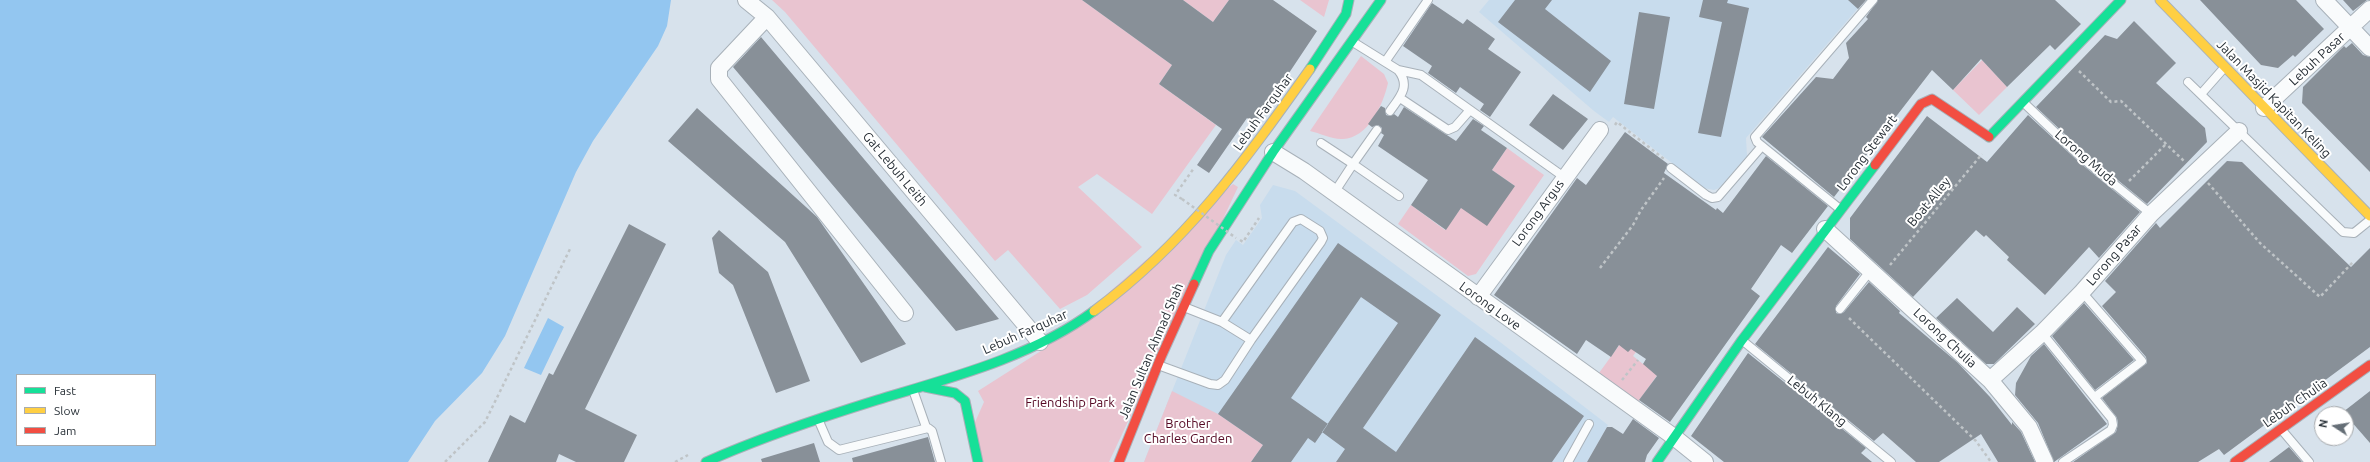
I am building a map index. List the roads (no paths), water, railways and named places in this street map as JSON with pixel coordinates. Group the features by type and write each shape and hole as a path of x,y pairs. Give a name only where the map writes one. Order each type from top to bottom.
{"main road":[{"name":"Lebuh Farquhar","path":"706,462 750,442 818,418 926,386 1040,342 1087,317 1129,286 1164,254 1253,148 1335,33 1346,14 1349,0"},
{"path":"1273,152 1381,0"},
{"path":"2022,102 2064,57 2121,0"},
{"name":"Jalan Masjid Kapitan Keling","path":"2160,0 2224,68 2370,216"},
{"name":"Lorong Stewart","path":"1657,462 1742,340 1921,104 1932,99 1940,102 1989,137 2022,102"},
{"name":"Jalan Sultan Ahmad Shah","path":"1119,462 1157,365 1183,306 1210,251 1273,152"},
{"name":"Lebuh Chulia","path":"2235,462 2370,365"},
{"path":"926,386 954,393 965,401 978,462"}],"street":[{"name":"Gat Lebuh Leith","path":"746,0 767,18 1040,342"},
{"path":"2324,0 2370,48"},
{"name":"Lebuh Pasar","path":"2264,108 2370,9"},
{"path":"767,18 719,68 719,79 906,313"},
{"name":"Lorong Argus","path":"1478,297 1564,177 1600,130"},
{"name":"Lorong Pasar","path":"1990,380 2042,333 2082,292 2151,214 2239,131"},
{"name":"Lorong Love","path":"1273,152 1334,193 1674,437 1705,462"},
{"name":"Lorong Chulia","path":"1825,229 1876,274 1990,380 2029,426 2045,462"}],"lane":[{"path":"1385,62 1428,0"},
{"path":"1840,209 1762,146 1756,139 1756,134 1873,0"},
{"path":"1353,41 1398,70 1421,75 1564,177"},
{"path":"2201,94 2224,68"},
{"path":"1390,111 1400,98 1405,83 1398,70"},
{"path":"2188,82 2343,232 2354,233 2370,220"},
{"path":"1400,98 1448,130 1455,127 1470,110"},
{"name":"Lorong Muda","path":"2022,102 2082,158 2151,214"},
{"path":"1334,193 1376,130"},
{"path":"1321,143 1399,196"},
{"path":"1671,168 1706,195 1712,198 1718,197 1762,146"},
{"path":"1157,365 1210,384 1218,385 1225,380 1251,340 1323,238 1320,231 1301,218 1293,222 1222,322"},
{"path":"1840,309 1876,274"},
{"path":"2082,292 2142,361 2095,397"},
{"path":"1183,306 1222,322 1251,340"},
{"path":"2042,333 2112,419 2113,425 2111,430 2063,462"},
{"name":"Lebuh Klang","path":"1742,340 1891,462"},
{"path":"913,390 926,427 932,431 941,462"},
{"path":"818,418 828,442 834,449 838,450 926,427"},
{"path":"1568,462 1589,424"},
{"path":"2281,429 2309,462"}],"water":[{"path":"0,0 671,0 667,26 658,46 593,141 576,172 505,336 482,373 435,421 408,462 0,462"},
{"path":"548,318 564,327 541,375 524,368"}],"park label":[{"name":"Friendship Park","path":"1070,403"},
{"name":"Brother Charles Garden","path":"1188,432"}]}
